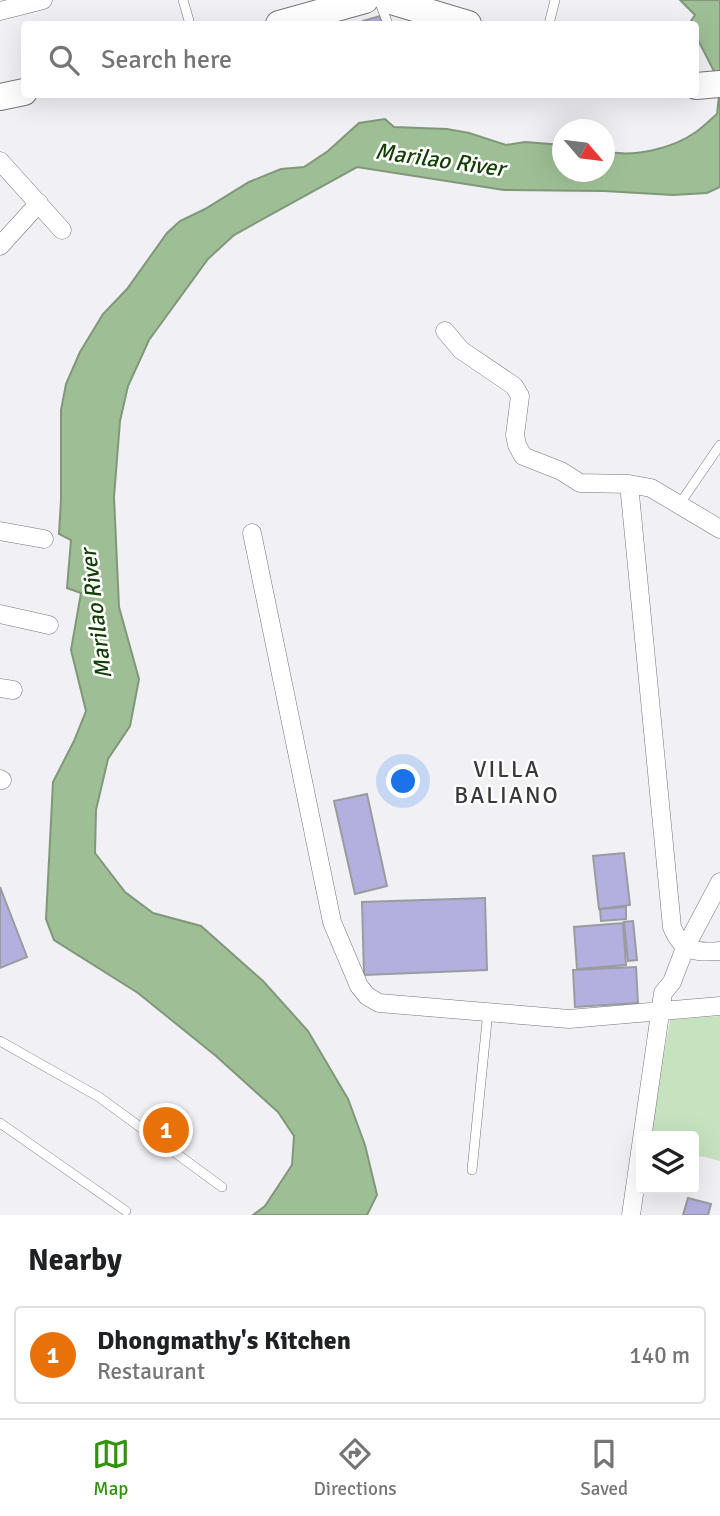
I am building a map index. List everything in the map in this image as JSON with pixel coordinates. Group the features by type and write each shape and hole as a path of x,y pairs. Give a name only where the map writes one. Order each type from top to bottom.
{"main road":[{"path":"290,21 365,0"},
{"path":"388,0 458,21"},
{"path":"0,97 21,93"}],"street":[{"path":"0,12 43,0"},
{"path":"0,161 62,230"},
{"path":"0,246 39,203"},
{"path":"446,331 461,350 514,386 520,396 515,435 523,456 561,471 580,483 629,484 651,488 720,529"},
{"path":"629,484 672,927 685,948 703,953 720,951"},
{"path":"0,531 44,539"},
{"path":"252,533 332,922 359,986 367,996 379,1003 569,1019 720,1006"},
{"path":"0,614 49,625"},
{"path":"636,1213 663,993 720,882"}],"lane":[{"path":"183,0 189,21"},
{"path":"379,0 387,21"},
{"path":"550,21 555,0"},
{"path":"679,505 720,445"},
{"path":"472,1170 488,1011"},
{"path":"0,1041 99,1097 222,1186"},
{"path":"0,1123 126,1211"}],"shaded area":[{"path":"720,1016 720,1161 700,1156 699,1158 699,1131 650,1131 670,1020"}],"water":[{"path":"680,0 720,0 720,83 699,42 699,21 691,21 695,15"},
{"name":"Marilao River","path":"720,86 720,187 707,193 673,195 504,190 357,167 234,235 208,259 149,340 128,386 120,421 114,497 119,607 139,679 130,726 108,759 96,810 95,853 125,892 153,913 201,926 263,981 308,1031 348,1099 365,1145 377,1195 367,1215 253,1215 265,1206 292,1165 294,1136 278,1112 216,1056 138,993 54,940 46,919 53,782 86,711 71,650 81,593 67,588 71,540 59,534 61,410 66,384 80,352 103,314 127,289 167,233 180,221 249,182 281,169 304,167 328,151 359,123 385,119 394,127 447,129 506,145 525,142 552,144 552,182 615,182 615,153 639,153 675,143 696,132 717,114"}],"building":[{"path":"380,16 381,21 363,21"},
{"path":"367,794 387,886 355,894 334,801"},
{"path":"624,853 630,905 599,909 593,856"},
{"path":"0,887 27,957 0,968"},
{"path":"485,898 487,970 364,975 362,902"},
{"path":"626,907 626,919 601,921 600,909"},
{"path":"633,921 637,960 628,961 624,922"},
{"path":"623,923 626,965 577,969 574,927"},
{"path":"636,967 638,1003 575,1007 573,970"},
{"path":"688,1198 711,1204 708,1215 683,1215"}],"place":[{"name":"Dhongmathy's Kitchen","path":"166,1130"}],"district":[{"name":"VILLA BALIANO","path":"507,782"}]}
